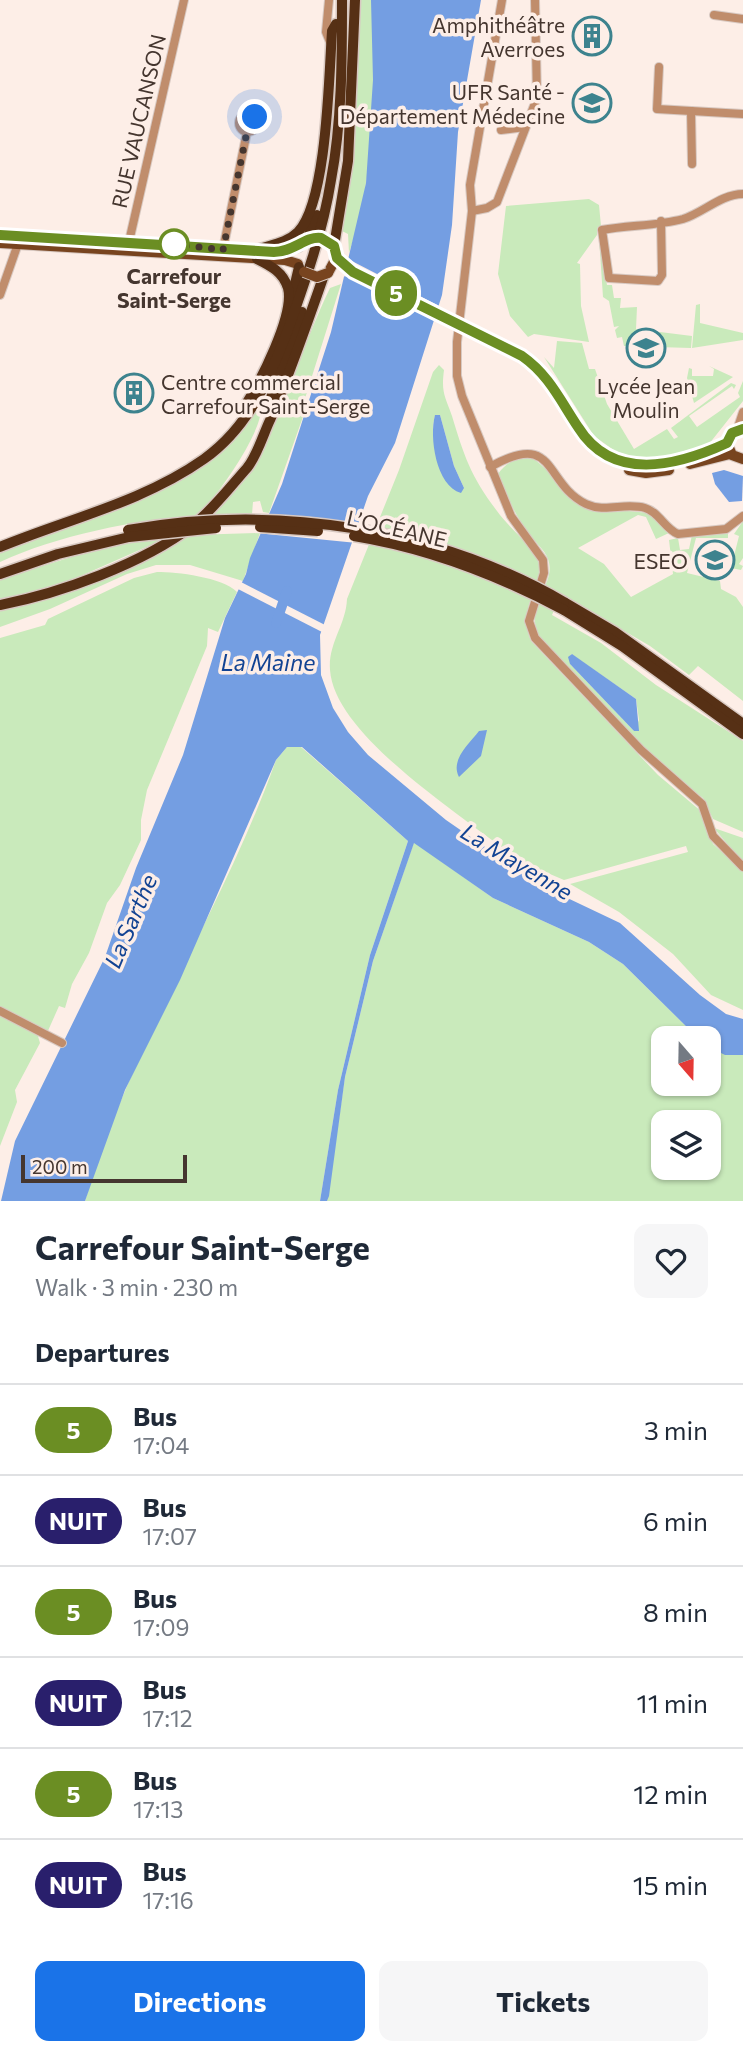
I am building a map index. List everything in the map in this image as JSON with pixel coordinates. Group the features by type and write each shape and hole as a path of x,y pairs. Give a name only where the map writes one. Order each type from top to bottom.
{"highway":[{"path":"290,303 282,275 255,255 289,239 308,216 320,162 331,45 340,0"},
{"path":"238,475 270,401 333,168 340,0"},
{"path":"0,547 151,490 192,467 236,429 260,396 302,291 314,238 341,158 352,0"},
{"path":"0,605 63,588 166,543 205,514 246,468 264,434 317,293 333,264 350,136 352,0"},
{"path":"314,238 327,157 336,24"},
{"path":"192,467 246,405 290,303 301,268"},
{"name":"L’OCÉANE","path":"0,566 65,545 128,534 234,527 340,534 405,547 456,562 564,606 624,638 743,724"},
{"name":"L’OCÉANE","path":"0,574 128,534"},
{"name":"L’OCÉANE","path":"564,606 743,734"}],"main road":[{"path":"0,235 19,241"},
{"path":"128,246 183,255 255,255 281,252 314,238 327,240 333,264"},
{"path":"301,268 314,238"},
{"path":"0,243 19,241 223,250 255,255 301,268 310,275 333,264 474,331 529,361 554,387 590,443 612,458 641,466 667,464 727,443"},
{"path":"183,255 190,251 223,250"},
{"path":"529,361 578,437 608,463 636,472 656,473 730,454 743,459"},
{"path":"730,454 727,443 730,435 740,429"}],"street":[{"name":"RUE VAUCANSON","path":"128,246 184,0"},
{"path":"329,0 326,32 331,45"},
{"path":"502,0 473,158 472,211 457,376 510,516 543,560 544,573 529,621 535,638 641,750 702,804 710,830 743,867"},
{"path":"472,211 487,208 497,202 537,98 535,0"},
{"path":"714,15 743,19"},
{"path":"659,67 657,109 743,114"},
{"path":"691,111 692,164"},
{"path":"501,130 526,127"},
{"path":"223,250 247,132"},
{"path":"661,221 662,275 658,281 609,278 601,231 661,221 683,219 733,195 743,194"},
{"path":"0,295 19,241"},
{"path":"740,429 743,412"},
{"path":"490,467 520,455 536,456 547,462 572,494 586,503 603,508 646,509 678,534 726,529 743,516"},
{"path":"0,1012 62,1043"}],"green space":[{"path":"360,0 373,0 374,95 365,192 349,253 348,234 342,231 352,163"},
{"path":"589,199 599,205 601,226 597,228 597,235 577,263 580,264 581,306 589,342 534,334 528,337 510,316 498,274 506,206"},
{"path":"599,238 607,285 612,285 614,298 621,298 620,308 637,307 636,329 692,336 691,348 624,346 622,337 617,338 615,330 619,326 614,327 609,301 603,297"},
{"path":"341,284 302,408 305,411 269,513 263,512 260,501 253,502 252,514 213,515 251,464 280,406 330,288"},
{"path":"700,304 700,323 743,333 743,340 692,348 696,305"},
{"path":"557,341 582,343 589,369 595,369 607,404 634,449 667,429 674,439 678,437 671,428 731,383 736,385 734,389 732,386 689,416 697,427 740,397 738,393 743,381 743,401 709,444 664,457 636,458 615,451 594,436 544,357 554,368"},
{"path":"439,365 444,370 444,394 475,477 497,511 538,560 539,577 527,616 531,641 658,775 702,812 713,844 743,871 743,1010 711,995 673,954 619,912 570,884 688,852 686,846 564,880 517,860 437,799 378,749 354,722 337,696 330,660 347,599 399,470 433,372","holes":["440,415 454,466 464,488 437,445 433,426 435,416"]},
{"path":"709,366 733,377 694,403 687,378 689,368 692,369 692,376 713,376 714,369"},
{"path":"261,403 261,414 248,445 217,494 198,516 97,530 46,544 0,562 0,551 109,513 178,480 209,459 237,434"},
{"path":"532,457 589,507 649,513 669,533 656,539 646,517 638,515 578,548 604,564 631,597 673,574 669,540 678,538 680,550 689,549 692,535 724,531 728,534 728,538 696,538 687,573 720,581 721,589 736,597 743,607 743,701 698,666 689,675 650,646 561,594 552,615 601,643 656,685 743,741 743,832 713,819 703,798 659,766 543,643 536,629 535,617 536,606 548,579 548,559 519,519 498,474 517,459","holes":["571,654 636,699 639,720 634,731 570,664"]},
{"path":"743,521 743,558 739,564 743,566 741,570 731,568 739,536 734,534"},
{"path":"260,533 243,581 190,565 156,565 127,574 50,609 0,627 0,609 50,598 82,586 191,535"},
{"path":"169,537 58,586 0,601 0,579 104,547"},
{"path":"157,572 210,579 237,592 218,632 208,628 207,646 147,790 141,820 141,840 120,885 107,903 89,953 72,984 65,1008 59,1006 47,1033 0,1009 0,638 45,625 48,619 134,578"},
{"path":"287,747 301,747 408,841 370,955 338,1090 320,1201 85,1201 126,1089 230,871 276,760"},
{"path":"714,828 743,838 743,863"},
{"path":"414,842 493,898 589,942 623,964 686,1026 651,1026 651,1096 721,1096 721,1053 743,1055 743,1201 327,1201 345,1077 373,961"},
{"path":"0,1014 37,1033 40,1043 15,1090 17,1102 0,1146"}],"water":[{"name":"La Sarthe","path":"371,0 481,0 458,132 452,225 442,295 395,443 368,496 320,635 321,675 333,708 348,732 368,755 446,820 540,885 620,923 700,995 726,1014 743,1019 743,1055 721,1053 721,1026 686,1026 623,964 589,942 493,898 414,843 373,961 345,1077 329,1196 327,1201 320,1201 338,1090 370,955 408,841 302,747 287,747 276,760 180,980 125,1090 85,1201 1,1201 15,1141 105,957 136,868 183,755 225,618 246,574 250,558 282,484 331,332 366,183 373,80"},
{"path":"435,415 440,415 454,466 464,488 461,493 452,489 436,460 433,435"},
{"path":"724,470 743,476 742,501 729,502 715,484 712,473"},
{"path":"572,654 636,699 639,731 634,731 570,664 568,657"},
{"path":"487,730 481,756 459,777 459,758 479,731"}],"pier":[{"path":"346,258 441,307 437,319 351,277 341,276"},
{"path":"265,514 363,524 357,543 256,533"},
{"path":"239,581 327,626 324,633 236,588"}],"waterway":[{"name":"La Maine","path":"276,623 287,591"}],"bus line":[{"name":"5","path":"0,235 274,252 299,247 307,239 321,238 334,246 337,258 353,272 474,331 537,366 554,387 579,430 590,443 612,458 641,466 681,461 727,443 732,433 743,429"}],"place":[{"name":"Amphithéâtre Averroes","path":"592,36"},
{"name":"UFR Santé - Département Médecine","path":"592,103"},
{"name":"Carrefour Saint-Serge","path":"174,244"},
{"name":"Lycée Jean Moulin","path":"646,348"},
{"name":"Centre commercial Carrefour Saint-Serge","path":"134,393"},
{"name":"ESEO","path":"715,560"}],"route":[{"path":"174,244 223,250 247,132 257,126 255,117"}],"water label":[{"name":"La Mayenne","path":"517,861"}]}
